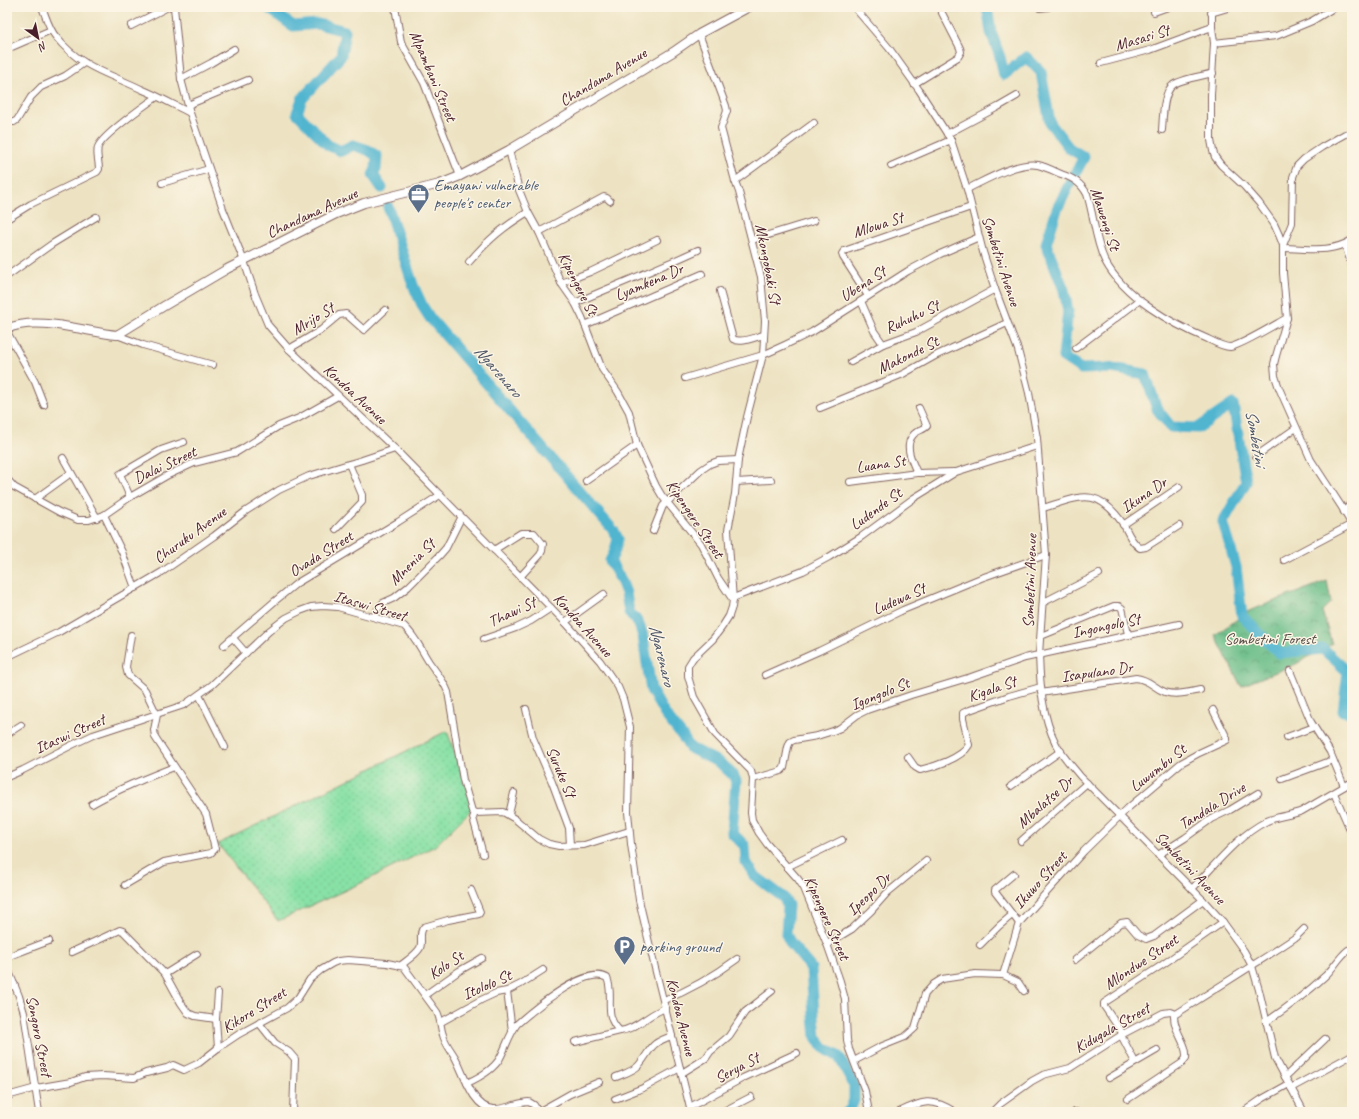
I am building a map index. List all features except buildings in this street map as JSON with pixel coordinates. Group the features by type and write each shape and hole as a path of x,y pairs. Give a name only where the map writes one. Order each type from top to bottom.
{"street":[{"path":"42,7 51,30 56,38 84,63 190,113"},
{"path":"131,26 168,7"},
{"name":"Kondoa Avenue","path":"174,7 181,79 190,113 229,226 268,325 289,349 395,449 461,518 565,622 600,661 618,687 630,727 628,798 630,831 642,914 691,1110"},
{"name":"Mpambani Street","path":"395,7 401,42 424,83 460,176"},
{"name":"Chandama Avenue","path":"117,335 188,291 227,269 336,214 364,203 440,184 460,176 509,150 673,52 699,34 749,7"},
{"name":"Sombetini Avenue","path":"854,7 889,48 951,140 995,289 1018,350 1027,386 1037,446 1046,555 1044,602 1039,654 1041,690 1044,712 1056,744 1066,760 1087,783 1120,815 1223,922 1244,951 1252,966 1259,990 1275,1058 1304,1112"},
{"path":"1040,8 1048,7"},
{"path":"1154,12 1168,7"},
{"path":"1231,7 1211,10 1214,43 1211,135 1215,157 1259,203 1274,224 1283,247 1287,318 1274,364 1277,382 1311,460 1352,524 1284,560"},
{"path":"1214,43 1276,36 1312,21 1335,7"},
{"path":"914,84 958,57 961,52 942,13"},
{"name":"Masasi St","path":"1101,63 1156,48 1212,27"},
{"path":"7,49 51,30"},
{"name":"Mkongobaki St","path":"699,34 726,106 727,111 721,128 761,277 765,322 763,355 749,404 738,460 728,530 733,599"},
{"path":"181,79 193,74 234,50"},
{"path":"7,122 14,122 17,120 31,97 41,87 65,76 84,63"},
{"path":"1162,130 1165,103 1170,87 1178,82 1213,74"},
{"path":"188,105 248,80"},
{"path":"947,134 1017,96"},
{"path":"7,219 31,204 97,172 99,169 98,148 101,141 127,118 157,97"},
{"path":"735,181 814,123"},
{"path":"1283,247 1292,223 1294,177 1296,167 1304,159 1322,147 1345,134 1352,132"},
{"path":"891,166 951,140"},
{"name":"Kipengere St","path":"509,150 519,190 528,212 539,232 561,283 575,303 602,369 625,403"},
{"name":"Mawengi St","path":"966,189 1013,168 1030,164 1039,165 1070,177 1077,181 1087,194 1100,248 1106,262 1121,283 1140,300 1179,326 1226,347 1237,345 1287,318"},
{"path":"162,183 209,169"},
{"path":"539,232 604,197 610,201"},
{"name":"Mlowa St","path":"868,296 843,257 842,254 844,251 971,207"},
{"path":"469,262 499,231 528,212"},
{"path":"7,276 52,244 96,217"},
{"path":"752,240 814,221"},
{"name":"Ubena St","path":"685,378 763,355 812,332 908,271 940,254 979,237"},
{"path":"561,283 590,272 657,240"},
{"path":"1283,247 1332,249 1345,245 1352,240"},
{"path":"1345,245 1352,266"},
{"path":"575,303 698,250"},
{"name":"Lyamkena Dr","path":"585,325 702,274"},
{"name":"Ruhuhu St","path":"861,301 874,331 883,344 916,332 995,289"},
{"path":"720,291 733,339 736,341 764,335"},
{"path":"1076,348 1140,300"},
{"name":"Mrijo St","path":"289,349 321,330 339,315 346,314 364,330 385,310"},
{"name":"Makonde St","path":"820,408 902,374 937,355 1007,323"},
{"path":"44,405 35,382 7,331 14,326 45,324 58,325 117,335 143,345 213,365"},
{"path":"851,362 883,344"},
{"name":"Dalai Street","path":"7,479 14,488 59,512 78,520 97,518 104,515 147,486 194,463 236,452 280,426 338,396"},
{"name":"Kipengere Street","path":"625,403 633,424 637,445 656,486 701,544 718,578 733,599"},
{"name":"Luana St","path":"917,473 909,451 909,441 914,434 927,426 919,408"},
{"path":"1256,456 1296,428"},
{"path":"130,497 121,480 120,474 162,450 184,442"},
{"path":"586,481 637,445"},
{"name":"Ludende St","path":"733,599 803,571 829,557 860,537 914,498 956,472 1037,446"},
{"name":"Churuku Avenue","path":"7,657 59,632 178,562 246,511 279,490 309,476 395,449"},
{"path":"63,458 97,518"},
{"path":"653,531 661,509 701,470 710,464 728,460 738,460"},
{"path":"336,529 362,502 362,495 349,464"},
{"name":"Luana St","path":"850,482 917,473 956,472"},
{"path":"35,499 71,473"},
{"path":"736,482 771,480"},
{"name":"Ikuna Dr","path":"1123,525 1179,487"},
{"name":"Ovada Street","path":"224,645 297,583 440,495"},
{"path":"1042,508 1081,497 1094,498 1106,504 1112,510 1135,544 1140,548 1146,547 1179,526"},
{"path":"1344,512 1352,502"},
{"path":"104,515 122,552 135,588"},
{"name":"Mnenia St","path":"374,617 379,607 383,603 401,593 439,556 446,548 461,518"},
{"path":"494,550 521,533 534,533 543,544 542,551 520,577"},
{"name":"Ludewa St","path":"765,675 819,651 903,610 981,578 1046,555"},
{"path":"1044,602 1099,574"},
{"path":"565,622 604,594"},
{"path":"733,599 729,616 713,639 693,658 688,666 688,676 694,697 715,734 724,745 747,766 751,771 753,779"},
{"path":"1041,636 1114,606 1119,606 1122,608 1128,634"},
{"name":"Itaswi Street","path":"7,777 94,735 184,705 212,685 269,631 286,618 312,607 338,607 404,626 412,634 429,662 445,684 450,703 463,780 472,811 475,813 473,818 483,854"},
{"name":"Thawi St","path":"484,639 516,628 531,621 551,608"},
{"name":"Ingongolo St","path":"1039,654 1179,624"},
{"path":"125,885 164,862 214,852 215,849 206,814 155,737 154,730 157,715 145,690 128,675 126,667 130,635"},
{"path":"233,638 246,653"},
{"name":"Igongolo St","path":"753,779 781,771 784,768 790,742 794,740 826,734 840,728 857,715 867,710 1039,654"},
{"path":"1290,671 1314,727 1330,752 1344,786"},
{"name":"Isapulano Dr","path":"1041,690 1136,678 1145,680 1167,693 1200,690"},
{"name":"Kigala St","path":"908,757 915,767 920,770 936,765 958,755 966,750 969,745 963,713 1009,696 1041,690"},
{"path":"200,695 225,747"},
{"name":"Suruke St","path":"526,709 532,738 552,782 569,828 570,845"},
{"name":"Luwumbu St","path":"1120,815 1181,763 1227,740 1213,710"},
{"path":"7,734 21,725"},
{"path":"1287,737 1314,727"},
{"path":"1011,786 1061,751"},
{"path":"1282,780 1333,760"},
{"path":"92,804 140,780 174,767"},
{"name":"Kipengere Street","path":"753,779 752,820 767,844 798,879 804,888 827,944 845,998 847,1040 866,1091 869,1112"},
{"path":"1192,889 1241,838 1249,832 1272,819 1302,811 1352,782"},
{"name":"Mbalatse Dr","path":"1021,841 1087,783"},
{"path":"509,814 514,792"},
{"name":"Tandala Drive","path":"1158,855 1211,819 1230,810 1258,793"},
{"path":"1334,793 1352,834"},
{"path":"475,813 503,812 509,814 539,839 549,844 559,846 592,844 630,831"},
{"name":"Ikuwo Street","path":"1003,975 1019,923 1079,856 1120,815"},
{"path":"787,867 842,840"},
{"name":"Ipeopo Dr","path":"827,944 852,929 888,893 926,861"},
{"path":"1014,874 995,890 996,894 1012,916 1019,923"},
{"path":"471,890 478,905 480,912 479,914 448,920 424,927 421,931 420,949 400,966 404,967 437,1012 441,1022 443,1037 456,1058 467,1083 477,1100 486,1107 494,1109 529,1102 534,1105 538,1112 570,1094 599,1082"},
{"path":"1074,960 1121,923 1127,922 1138,935 1146,940 1154,936 1203,900"},
{"path":"980,945 999,926 1012,916"},
{"name":"Mlondwe Street","path":"1122,1035 1104,1006 1104,1003 1162,965 1223,922"},
{"name":"Kidugala Street","path":"992,1112 1000,1104 1043,1075 1070,1068 1122,1035 1163,1013 1171,1012 1174,1014 1252,966 1296,937 1304,929"},
{"path":"72,952 120,930 128,934 165,974 188,1013 216,1019"},
{"path":"7,957 50,940"},
{"path":"1266,1022 1302,997 1326,975 1340,956 1348,950"},
{"path":"165,974 197,954"},
{"name":"Kolo St","path":"426,995 459,971 482,958"},
{"path":"664,1000 707,980 737,959"},
{"name":"Kikore Street","path":"36,1088 71,1082 85,1077 95,1076 134,1078 173,1065 184,1070 259,1023 291,1005 298,998 313,976 338,961 375,962 400,966"},
{"name":"Songoro Street","path":"7,967 15,985 24,1013 39,1112"},
{"name":"Itololo St","path":"441,1022 480,1000 496,993 507,991 521,984 543,970"},
{"path":"854,1061 880,1047 905,1037 915,1028 925,994 934,984 942,979 975,974 1003,975 1018,982 1024,991"},
{"path":"467,1083 480,1076 498,1062 512,1031 525,1017 561,990 583,979 598,975 605,976 608,980 611,1018 620,1031"},
{"path":"7,988 15,985"},
{"path":"507,991 512,1031"},
{"path":"615,1099 681,1071 706,1058 710,1052 729,1036 745,1012 772,991"},
{"path":"218,993 216,1019 218,1048"},
{"path":"575,1042 629,1029 657,1010 666,1008"},
{"path":"1128,1099 1182,1063 1186,1058 1186,1050 1174,1024 1174,1014"},
{"path":"259,1023 275,1043 289,1052 295,1059 293,1112"},
{"path":"1122,1035 1135,1062"},
{"path":"616,1077 635,1069 639,1066 647,1053 656,1043 672,1036"},
{"path":"1285,1077 1325,1039"},
{"path":"1109,1078 1157,1050"},
{"name":"Serya St","path":"691,1110 743,1078 797,1053"},
{"path":"1243,1112 1262,1099 1352,1055"},
{"path":"7,1096 36,1088"},
{"path":"722,1112 751,1098"},
{"path":"899,1112 918,1103 930,1102 939,1104 955,1112"}],"green space":[{"name":"Sombetini Forest","path":"1327,581 1331,602 1322,611 1332,644 1296,664 1241,686 1215,635 1249,611"},
{"path":"447,731 474,807 435,846 361,883 278,921 218,844"}],"waterway":[{"name":"Ngarenaro","path":"267,7 293,26 318,24 345,31 341,56 302,99 297,113 328,145 341,151 353,145 368,150 377,156 376,169 373,175 382,188"},
{"name":"Sombetini","path":"987,7 991,32 1000,57 1004,75 1026,57 1041,72 1050,123 1069,148 1084,157 1075,174"},
{"name":"Sombetini","path":"1070,183 1057,209 1046,244 1064,290 1068,311 1063,357 1081,369 1112,368 1145,374 1157,409 1171,427 1198,428 1233,404 1246,482 1223,522 1236,567 1242,616 1279,653 1323,649 1348,672 1343,711 1352,713"},
{"name":"Ngarenaro","path":"388,207 413,285 430,318 614,531 618,539 610,561 621,580 626,593 629,612 638,622 643,636 651,690 664,713 690,748 720,763 733,775 736,781 732,833 745,846 746,862 755,876 783,897 788,905 786,934 791,944 811,968 816,1037 823,1047 839,1057 854,1085 854,1100 850,1110 847,1112"}],"place":[{"name":"Emayani vulnerable people's center","path":"418,214"},
{"name":"parking ground","path":"624,966"}]}
